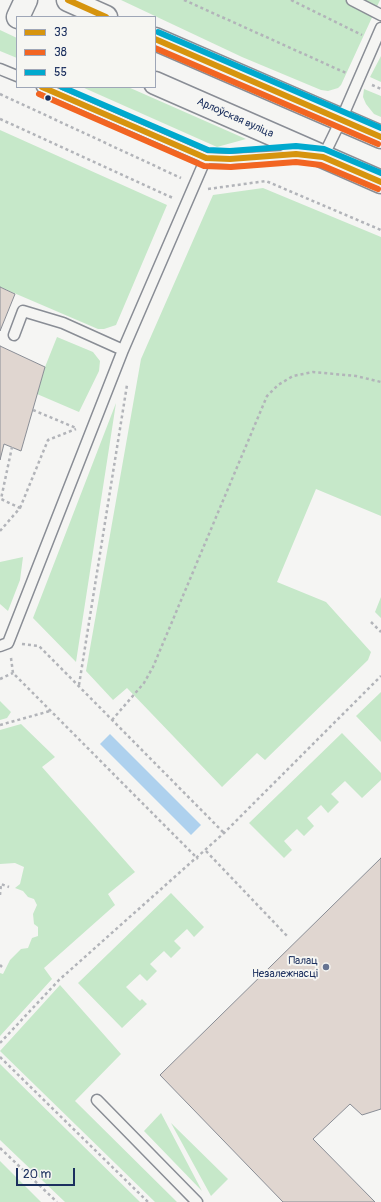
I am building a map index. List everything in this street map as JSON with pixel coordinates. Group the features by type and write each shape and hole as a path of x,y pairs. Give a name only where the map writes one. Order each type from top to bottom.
{"main road":[{"path":"14,19 26,0"},
{"path":"68,0 104,16"},
{"path":"156,39 381,137"},
{"name":"Арлоўская вуліца","path":"156,83 381,182"}],"lane":[{"path":"352,0 381,15"},
{"path":"44,88 206,158 230,159 296,154 323,157 341,120 381,28"},
{"path":"0,69 16,76"},
{"path":"0,646 8,643 123,350 206,158"},
{"path":"14,335 23,311 63,324 123,350"},
{"path":"97,1100 197,1202"}],"path":[{"path":"184,0 381,89"},
{"path":"291,0 376,40"},
{"path":"0,94 194,184 208,189 266,181 381,230"},
{"path":"0,119 173,198"},
{"path":"205,197 208,189"},
{"path":"112,720 144,683 154,667 267,396 278,385 293,376 313,372 356,376 381,382"},
{"path":"79,685 127,384"},
{"path":"33,410 76,429"},
{"path":"0,531 20,508 1,499 12,447"},
{"path":"371,622 381,632"},
{"path":"39,646 224,833"},
{"path":"0,680 13,673 198,859"},
{"path":"0,1043 59,980 198,859 381,676"},
{"path":"0,725 50,711"},
{"path":"206,851 288,937"},
{"path":"0,895 1,884 9,887"},
{"path":"0,1057 148,1202"},
{"path":"0,1148 57,1202"}],"green space":[{"path":"121,0 380,0 341,85 338,88 328,91 321,90 242,57"},
{"path":"0,30 16,38 16,58 0,51"},
{"path":"381,56 381,82 370,77"},
{"path":"84,88 130,88 246,139 217,147"},
{"path":"364,89 381,96 381,117 374,114 366,104 363,97"},
{"path":"0,130 167,205 116,325 104,329 98,329 0,287"},
{"path":"263,188 381,237 381,516 316,489 277,582 326,602 371,652 368,660 265,760 257,753 222,787 127,688 113,700 86,671 141,359 213,195"},
{"path":"57,337 93,352 100,361 99,371 79,412 37,394 45,367"},
{"path":"116,403 76,662 33,618"},
{"path":"23,557 20,580 8,611 0,604 0,562"},
{"path":"381,597 381,618 375,612"},
{"path":"381,692 381,742 356,716"},
{"path":"0,701 11,712 7,718 0,720"},
{"path":"21,724 55,757 42,767 135,872 108,894 115,905 44,968 52,979 0,1036 0,973 3,974 10,960 21,949 28,948 32,938 38,936 38,927 34,924 33,914 37,905 34,899 28,897 23,891 15,888 20,884 24,867 15,863 0,864 0,730"},
{"path":"342,733 381,773 381,780 362,798 345,781 331,794 339,802 328,813 321,805 307,818 314,826 304,836 297,829 284,841 292,850 284,858 249,823"},
{"path":"171,893 204,927 194,937 187,929 174,941 181,948 171,958 164,951 150,964 157,971 147,981 140,974 126,987 140,1001 142,999 147,1004 122,1028 78,983"},
{"path":"60,985 121,1054 75,1101 177,1202 155,1202 0,1051"},
{"path":"0,1064 140,1202 65,1202 0,1140"},
{"path":"161,1113 202,1191 144,1131"},
{"path":"171,1123 228,1179 211,1196"},
{"path":"0,1161 41,1202 0,1202"}],"water":[{"path":"110,734 201,825 191,835 100,744"}],"building":[{"path":"0,287 15,294 0,331"},
{"path":"0,346 45,367 21,451 4,444 0,460"},
{"name":"Палац Незалежнасці","path":"381,858 381,1109 362,1115 350,1104 313,1139 375,1202 283,1202 160,1075"}],"transit line":[{"name":"33","path":"68,0 104,16"},
{"name":"55","path":"158,32 381,128"},
{"name":"33","path":"156,39 381,137"},
{"name":"38","path":"156,48 378,144"},
{"name":"33","path":"44,88 206,158 230,159 296,154 323,157 381,182"},
{"name":"55","path":"64,88 208,150 230,151 296,146 324,149 381,173"},
{"name":"38","path":"39,94 204,166 231,167 296,162 321,165 378,189"}],"place":[{"name":"Палац Незалежнасці","path":"326,967"}]}
